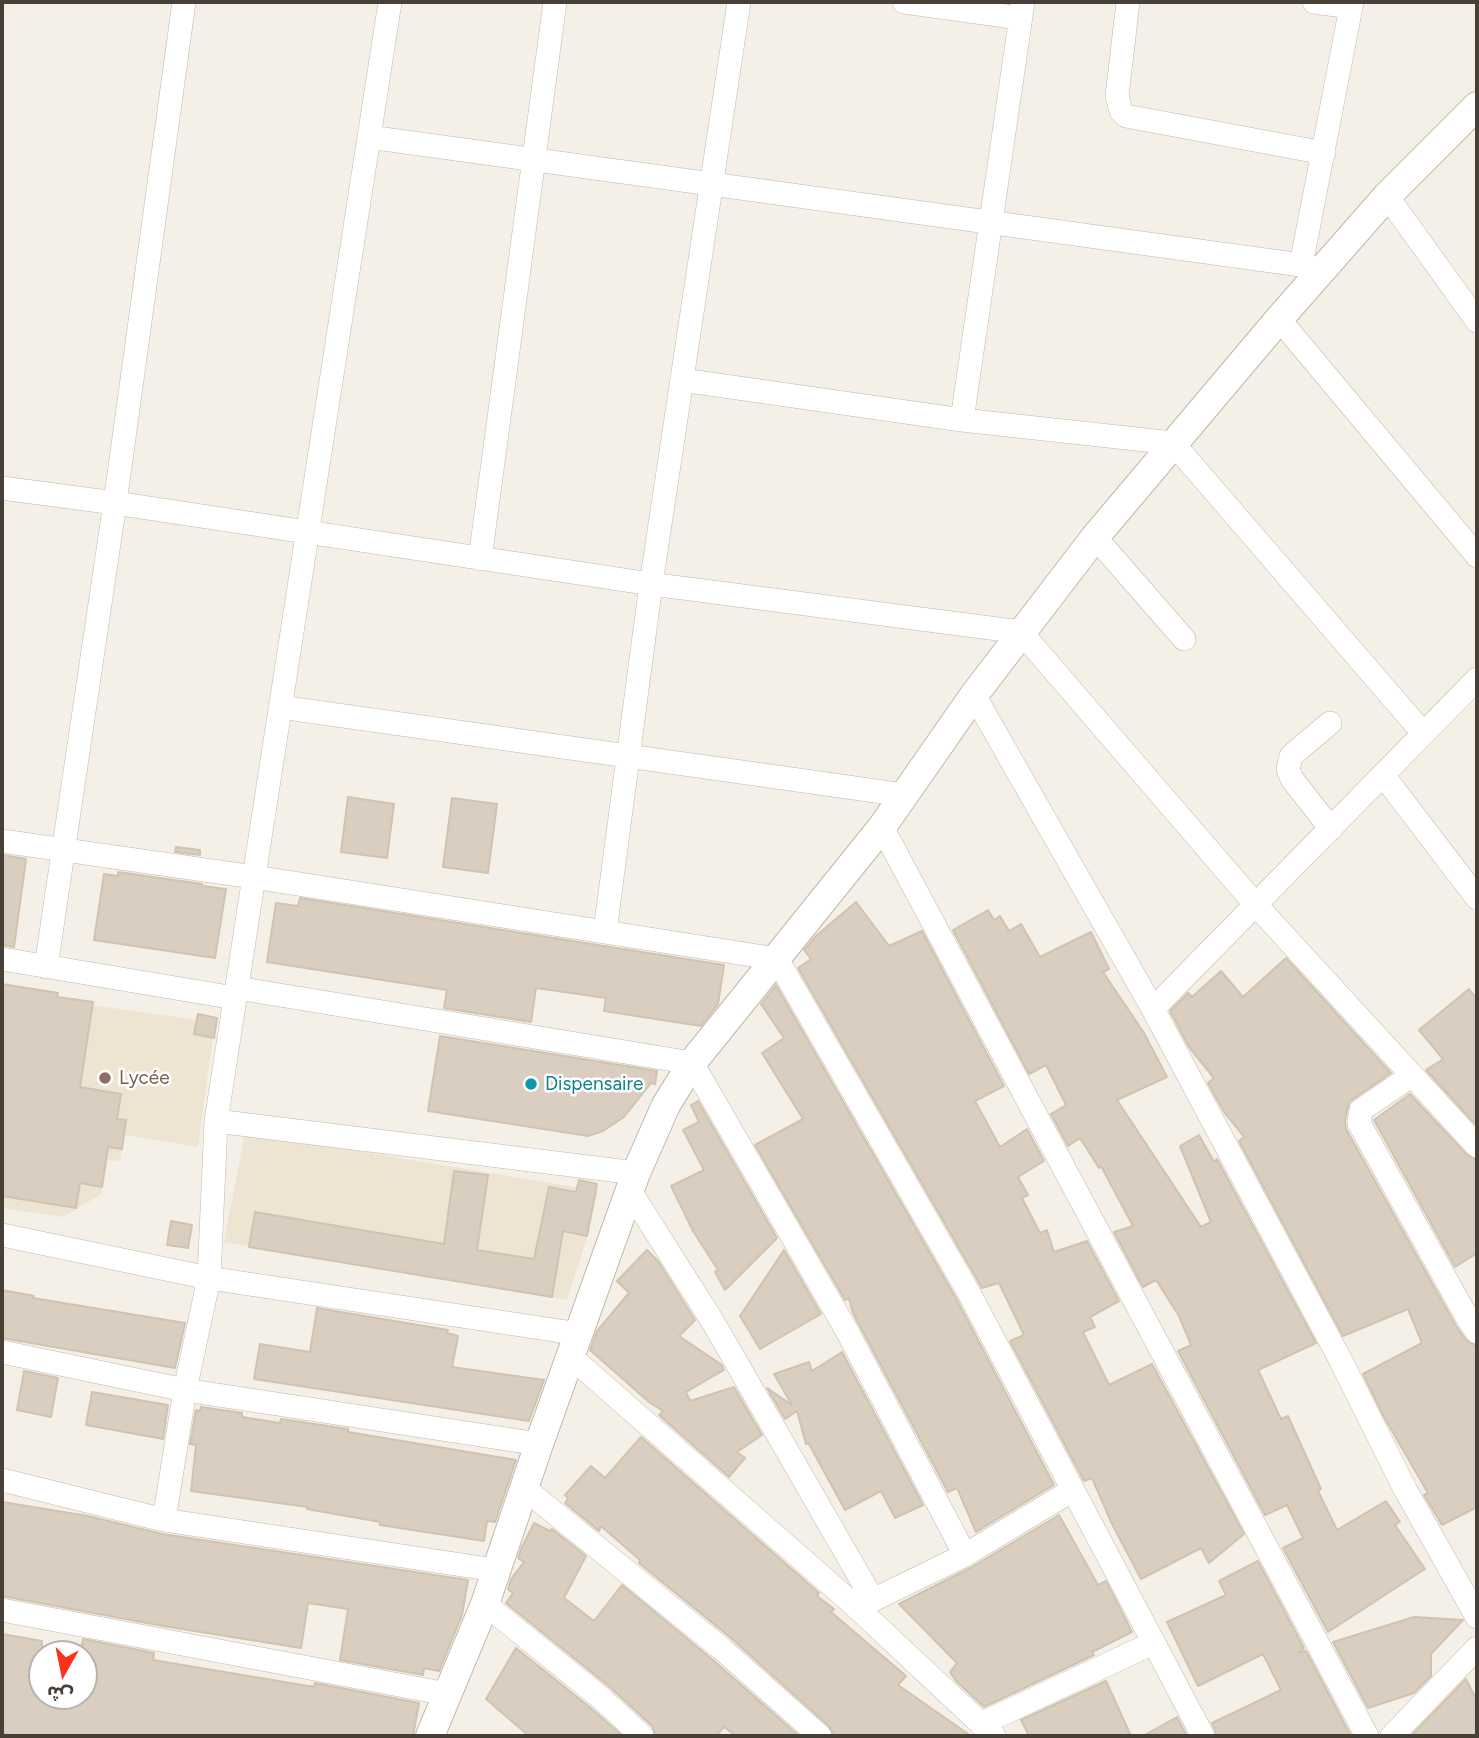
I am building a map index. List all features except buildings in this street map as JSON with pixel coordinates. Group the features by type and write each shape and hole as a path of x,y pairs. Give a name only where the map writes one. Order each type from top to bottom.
{"street":[{"path":"47,967 115,503 184,2"},
{"path":"164,1520 185,1390 209,1278 216,1121 390,2"},
{"path":"480,559 555,2"},
{"path":"605,932 651,584 739,2"},
{"path":"904,2 1022,10 962,420"},
{"path":"1128,2 1117,96 1121,111 1126,116 1324,153"},
{"path":"1312,267 1324,153 1352,4 1314,2"},
{"path":"430,1736 485,1604 633,1182 666,1105 692,1063 882,827 974,695 1095,537 1279,318 1312,267 1477,106"},
{"path":"369,137 1312,267"},
{"path":"1387,196 1477,321"},
{"path":"1279,318 1477,556"},
{"path":"682,380 962,420 1172,443 1423,733"},
{"path":"2,488 651,584 1021,632 1256,905 1477,1146"},
{"path":"1095,537 1184,639"},
{"path":"1153,1009 1477,679"},
{"path":"974,695 1153,1009 1405,1489 1477,1617"},
{"path":"280,707 904,795"},
{"path":"1330,723 1291,756 1288,769 1292,779 1331,829"},
{"path":"1383,775 1477,898"},
{"path":"882,827 1367,1736"},
{"path":"2,841 254,877 777,959"},
{"path":"2,959 692,1063"},
{"path":"777,959 969,1293 1203,1736"},
{"path":"692,1063 847,1331 965,1555"},
{"path":"1411,1076 1361,1110 1359,1123 1477,1332"},
{"path":"216,1121 633,1182"},
{"path":"633,1182 713,1322 863,1602"},
{"path":"2,1235 209,1278 575,1345 863,1602 988,1730 1153,1643"},
{"path":"2,1352 185,1390 539,1444"},
{"path":"2,1480 164,1520 495,1570"},
{"path":"524,1488 722,1649 820,1736"},
{"path":"863,1602 965,1555 1073,1490"},
{"path":"485,1604 601,1698 642,1736"},
{"path":"2,1610 447,1694"},
{"path":"1392,1736 1477,1648"}],"shaded area":[{"name":"Lycée","path":"2,993 215,1022 198,1147 124,1135 120,1161 108,1160 101,1194 64,1217 2,1208"},
{"path":"245,1132 598,1191 587,1238 567,1300 224,1242"}],"place":[{"name":"Lycée","path":"105,1078"},
{"name":"Dispensaire","path":"531,1084"}]}
